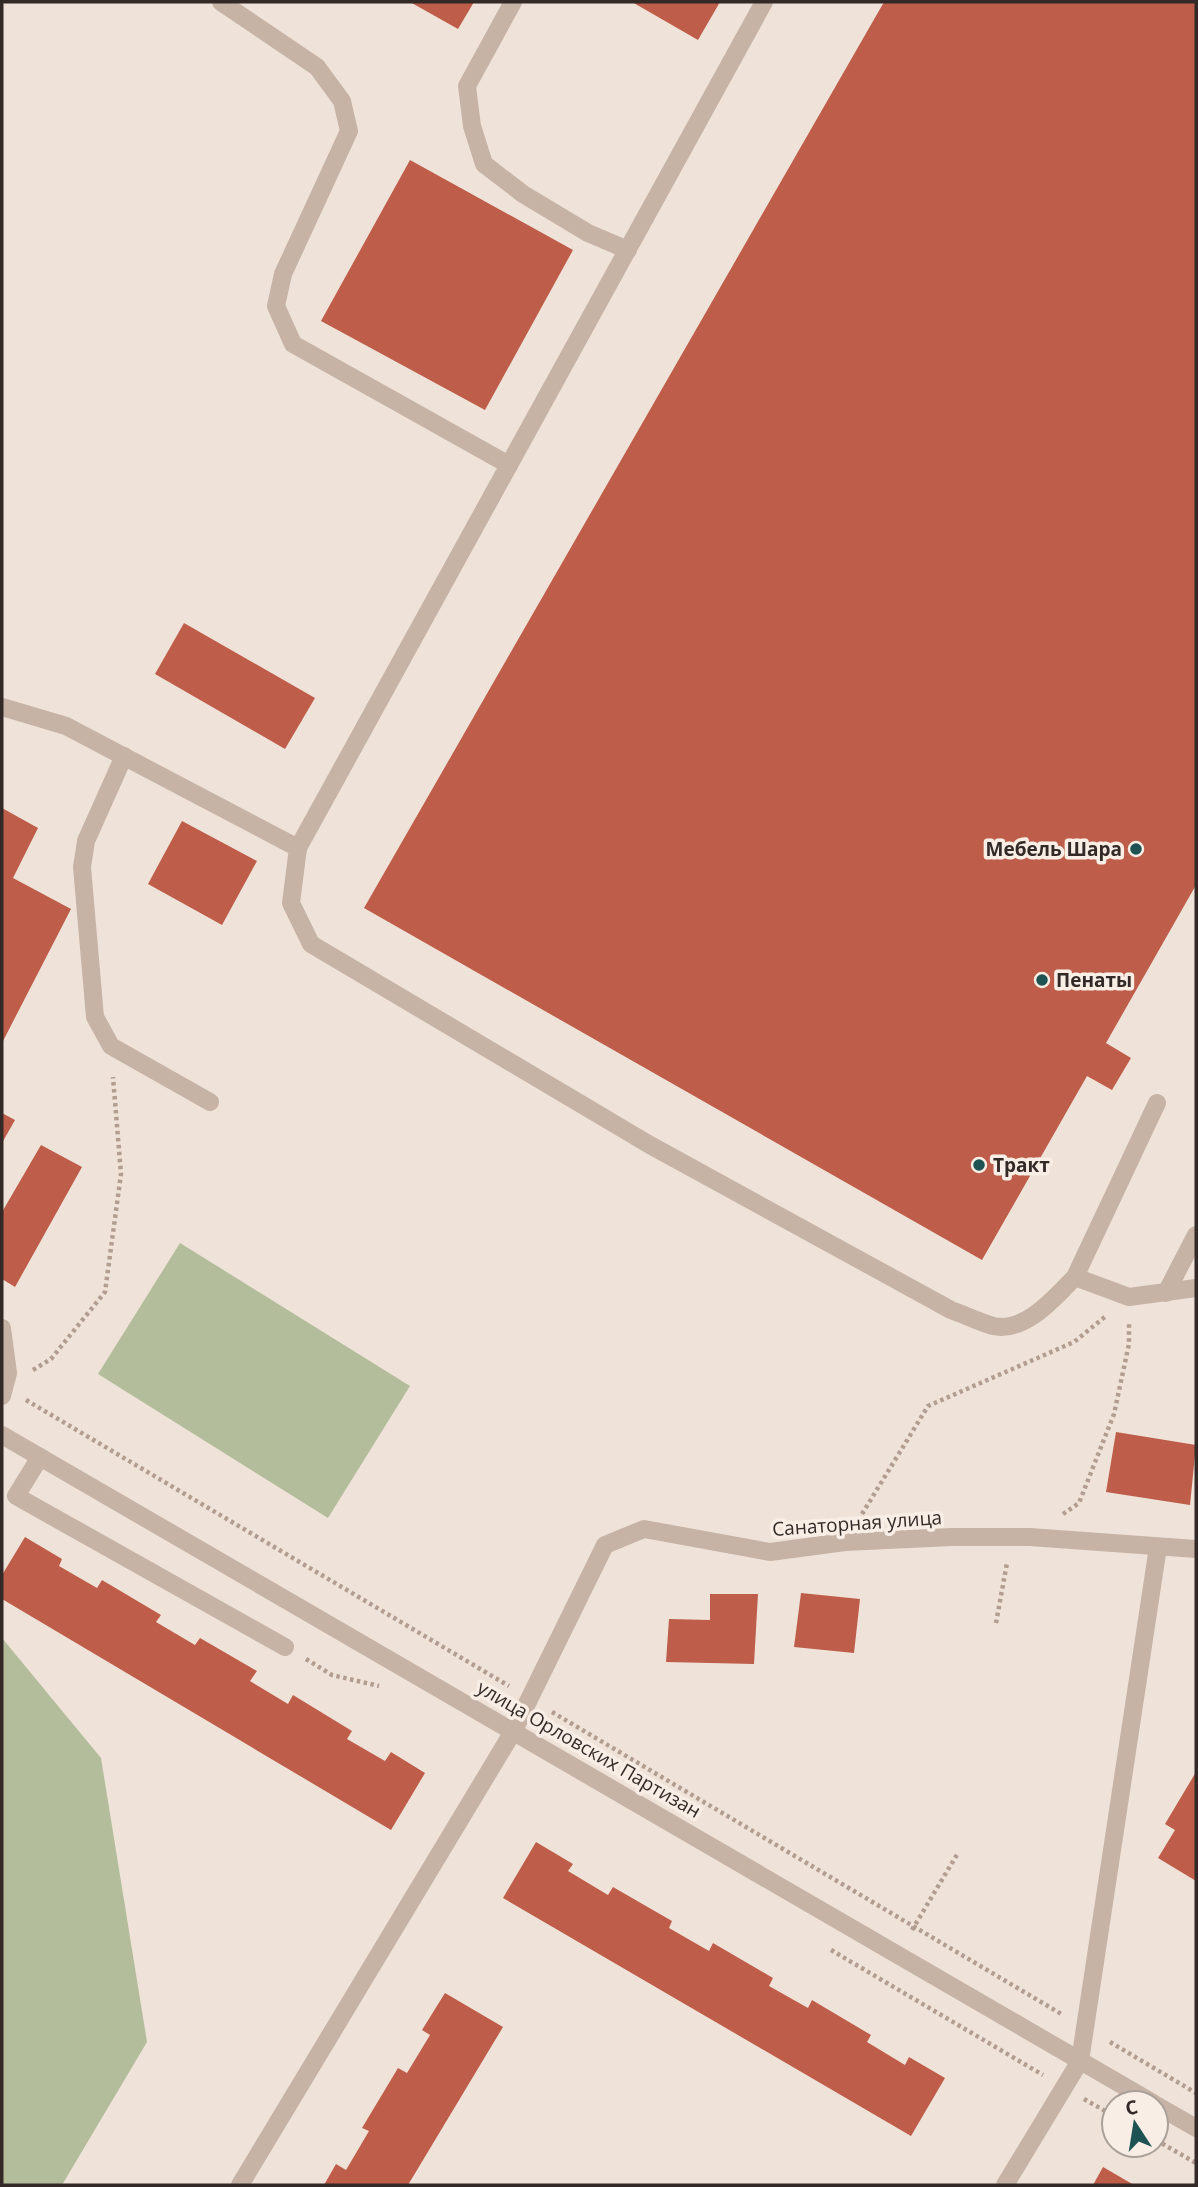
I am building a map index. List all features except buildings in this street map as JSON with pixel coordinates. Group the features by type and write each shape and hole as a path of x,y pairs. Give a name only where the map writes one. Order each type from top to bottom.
{"street":[{"path":"221,2 317,67 341,102 349,131 283,274 276,306 293,344 509,465"},
{"path":"513,2 467,86 472,126 484,164 523,194 588,233 628,250"},
{"path":"764,2 298,848 292,903 311,944 650,1145 951,1311 996,1326 1018,1324 1041,1309 1075,1277 1157,1103"},
{"path":"2,707 66,726 298,848"},
{"path":"124,756 86,841 82,866 95,1017 111,1046 211,1102"},
{"path":"1166,1293 1196,1235"},
{"path":"1075,1277 1129,1297 1196,1288"},
{"path":"2,1328 8,1373 4,1392"},
{"name":"улица Орловских Партизан","path":"2,1435 1128,2089"},
{"path":"40,1457 16,1496 285,1647"},
{"name":"Санаторная улица","path":"240,2185 514,1730 605,1545 645,1529 770,1552 845,1542 952,1537 1030,1538 1196,1549"},
{"path":"1005,2185 1080,2061 1158,1547"},
{"name":"улица Орловских Партизан","path":"1170,2113 1196,2128"}],"path":[{"path":"111,1046 121,1174 105,1292 51,1359 4,1392 1196,2093"},
{"path":"996,1623 1006,1563 1030,1538 1079,1503 1114,1414 1129,1345 1129,1297"},
{"path":"845,1542 928,1406 1074,1342 1129,1297"},
{"path":"898,1955 958,1853"},
{"path":"1170,2148 1196,2163"}],"green space":[{"path":"180,1243 410,1386 328,1518 98,1374"},
{"path":"2,1638 101,1758 147,2042 62,2185 2,2185"}],"place":[{"name":"Мебель Шара","path":"1136,849"},
{"name":"Пенаты","path":"1042,980"},
{"name":"Тракт","path":"979,1165"}]}
